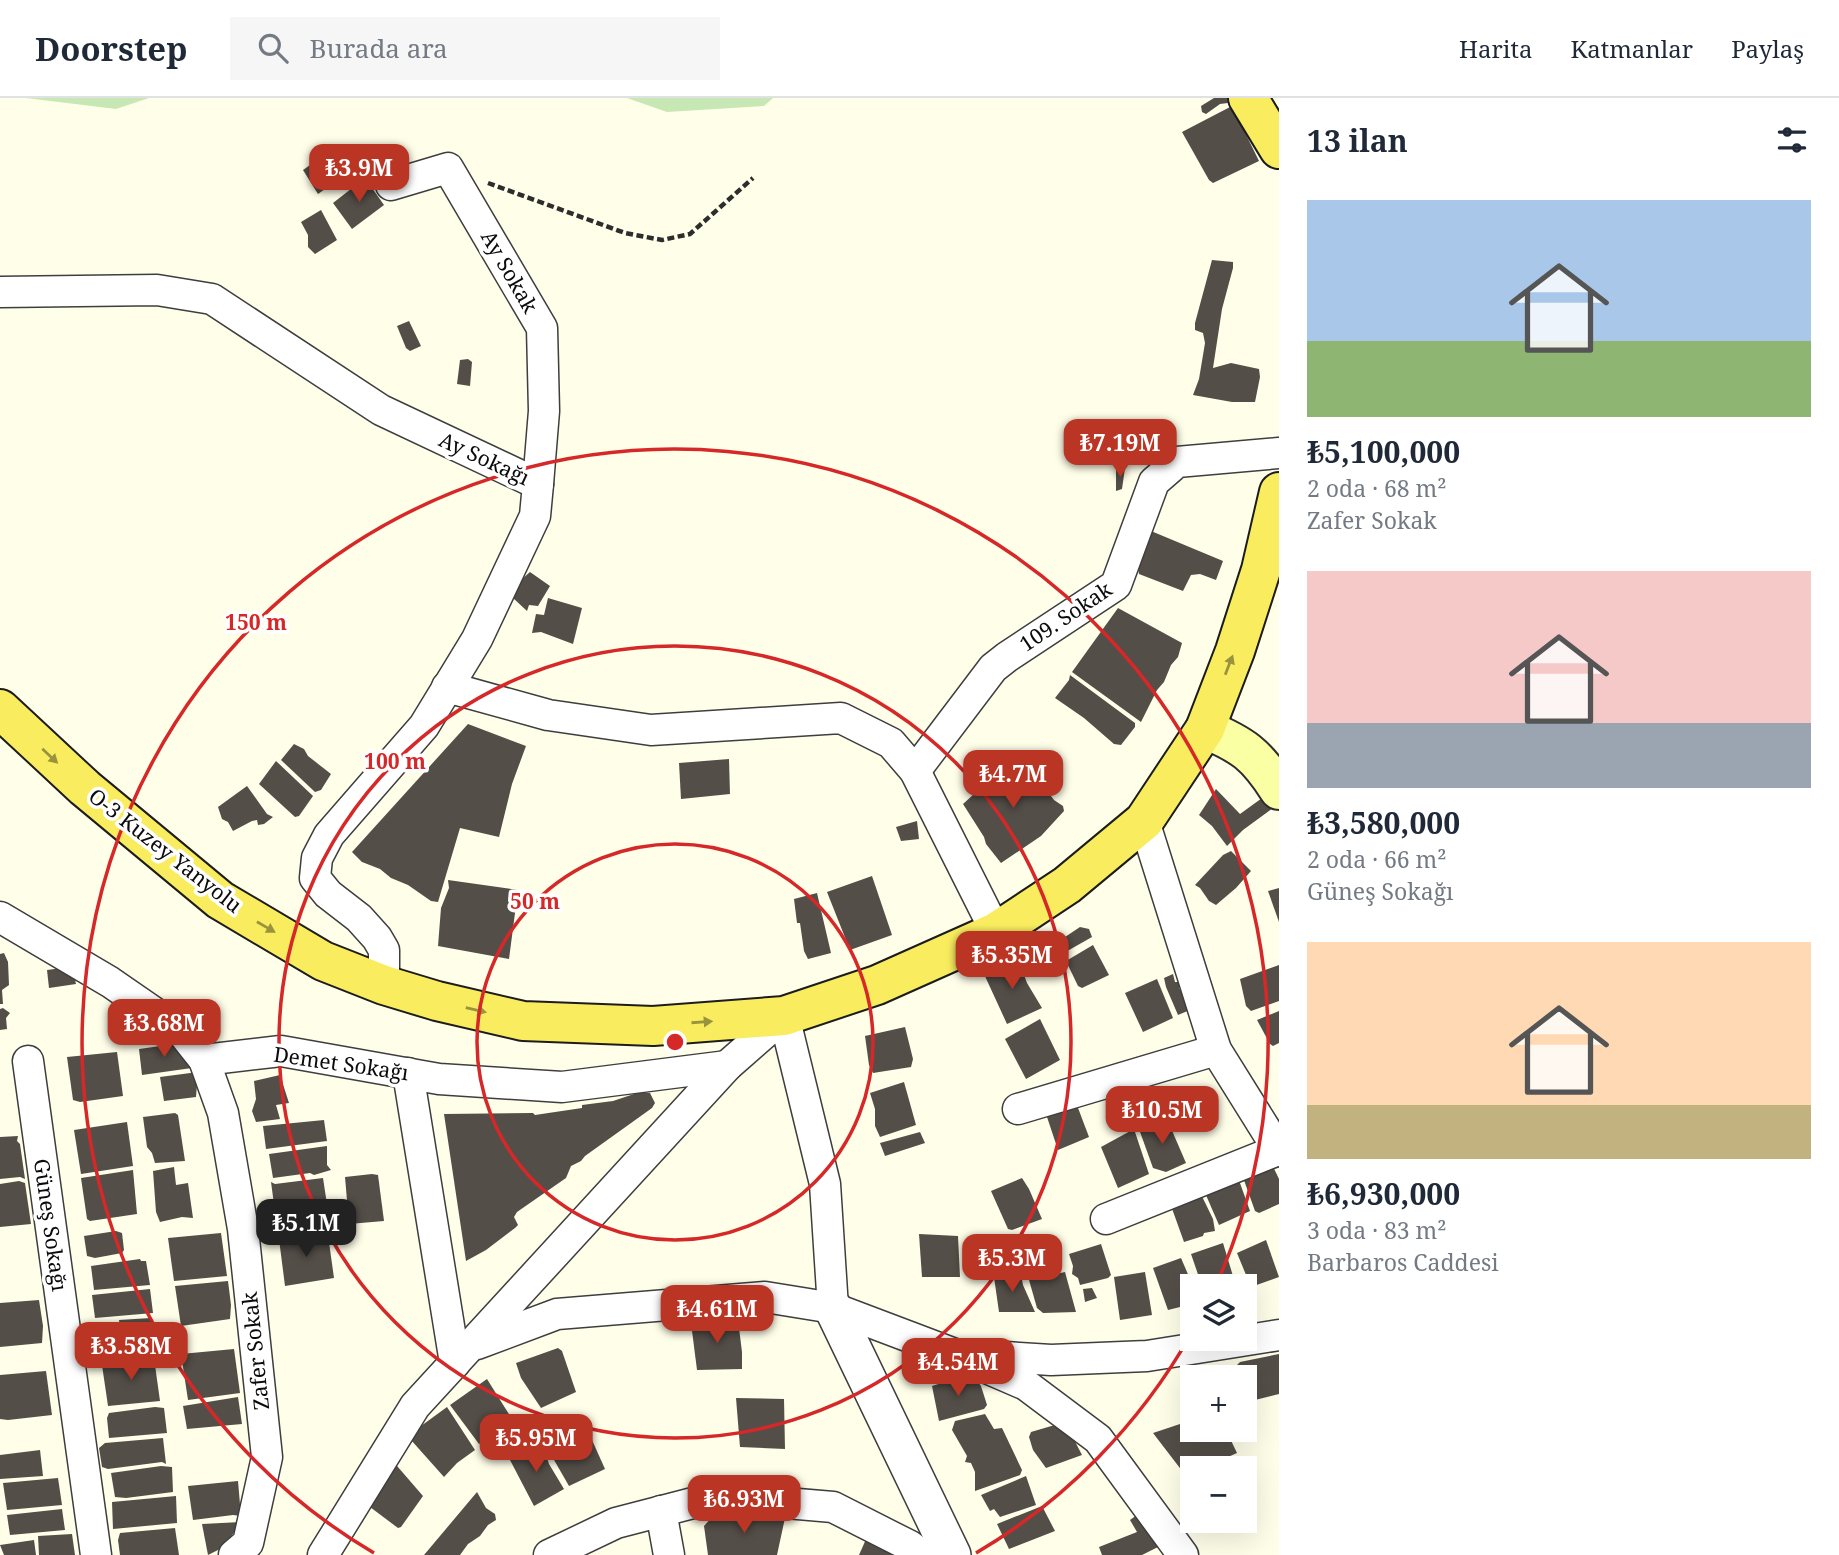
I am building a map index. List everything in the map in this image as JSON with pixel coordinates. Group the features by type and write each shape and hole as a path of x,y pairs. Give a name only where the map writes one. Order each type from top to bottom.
{"main road":[{"path":"1248,98 1279,148"},
{"name":"O-3 Kuzey Yanyolu","path":"0,709 85,788 220,900 323,961 384,985 437,1001 523,1021 653,1026 785,1016 877,985 996,932 1067,885 1143,821 1205,729 1235,651 1261,570 1279,492"},
{"path":"1205,729 1238,743 1265,768 1279,790"}],"street":[{"path":"391,185 448,169"},
{"name":"Ay Sokak","path":"448,169 542,327 544,411 538,484"},
{"name":"Ay Sokağı","path":"0,292 158,290 212,299 381,410 538,484 535,516 477,639 424,726 329,835 317,858 315,878 328,894 359,918 384,950 384,985"},
{"name":"109. Sokak","path":"915,771 993,668 1116,585 1154,482 1177,462 1279,453"},
{"path":"447,687 548,715 652,730 841,718 891,743 915,771 996,932"},
{"path":"1106,1219 1279,1151 1216,1050 1143,821"},
{"path":"0,917 110,982 181,1031 204,1060"},
{"path":"323,1555 415,1406 727,1066 785,1016 824,1184 833,1308 952,1555"},
{"path":"1018,1109 1216,1050"},
{"name":"Demet Sokağı","path":"204,1060 281,1051 439,1079 562,1087 727,1066"},
{"name":"Zafer Sokak","path":"204,1060 223,1113 240,1216 267,1457 248,1543 234,1555"},
{"name":"Güneş Sokağı","path":"28,1061 96,1555"},
{"path":"408,1073 463,1354"},
{"path":"463,1354 557,1314 765,1297 833,1308 952,1353 1026,1385 1098,1439 1183,1555"},
{"path":"952,1353 1051,1360 1147,1356 1279,1335"},
{"path":"549,1555 616,1523 716,1497 833,1507 910,1546 922,1555"},
{"path":"661,1511 669,1555"}],"path":[{"path":"448,169 625,233 662,240 690,234 753,178"}],"green space":[{"path":"26,98 149,98 116,109"},
{"path":"627,98 773,98 764,106 667,112"}],"building":[{"path":"1214,98 1227,98 1228,103 1220,104 1206,114 1202,112 1201,106"},
{"path":"1231,104 1259,161 1213,183 1182,132 1230,107"},
{"path":"340,144 355,168 318,194 303,170"},
{"path":"365,178 384,205 352,229 333,203"},
{"path":"321,210 337,240 315,254 308,247 308,235 301,222"},
{"path":"1212,260 1233,262 1213,368 1231,363 1259,369 1255,402 1232,402 1193,395 1199,379 1205,343 1203,333 1195,330 1195,323"},
{"path":"409,321 421,346 410,351 406,348 397,326"},
{"path":"468,359 472,362 470,386 457,384 460,360"},
{"path":"1125,468 1122,489 1116,491 1116,469"},
{"path":"1151,531 1223,561 1216,580 1200,574 1191,575 1183,591 1139,574 1138,568"},
{"path":"530,572 550,586 538,606 529,605 527,611 513,598 522,579"},
{"path":"548,598 582,608 573,644 541,632 532,633 536,614 544,615"},
{"path":"1118,608 1182,643 1178,657 1171,665 1141,722 1072,672"},
{"path":"1070,675 1135,723 1135,727 1121,745 1114,744 1055,698"},
{"path":"468,724 526,746 512,784 499,837 460,828 438,902 431,901 380,869 362,862 352,852"},
{"path":"294,744 304,749 308,756 331,774 321,790 315,792 281,760"},
{"path":"1012,756 1039,780 1054,800 1063,806 1064,811 1041,836 1001,863 986,844 963,804"},
{"path":"729,759 730,794 681,799 679,763"},
{"path":"276,761 313,796 299,816 295,817 259,784"},
{"path":"247,786 267,814 273,817 264,824 258,825 257,820 252,821 233,831 228,822 222,819 218,807"},
{"path":"1216,789 1240,814 1269,793 1277,805 1243,830 1227,846 1212,826 1199,815"},
{"path":"917,821 919,839 901,841 896,827"},
{"path":"1231,851 1251,871 1216,905 1195,885 1223,855"},
{"path":"872,876 892,935 850,950 827,892"},
{"path":"448,880 518,890 509,959 438,946 441,908 449,888"},
{"path":"1279,888 1279,922 1268,891"},
{"path":"817,893 831,953 808,959 804,951 800,923 797,923 794,899"},
{"path":"1080,927 1089,929 1092,937 1062,954 1057,939"},
{"path":"1093,945 1109,975 1082,988 1078,986 1066,961"},
{"path":"4,953 8,962 9,985 2,990 3,1004 0,1004 0,954"},
{"path":"1017,956 1027,983 1042,1008 1007,1024 984,974"},
{"path":"1279,965 1279,1001 1251,1011 1246,1006 1240,979"},
{"path":"62,968 74,975 76,984 49,988 47,970"},
{"path":"1173,974 1175,982 1180,982 1179,988 1183,995 1191,995 1190,1010 1178,1015 1164,978"},
{"path":"1157,979 1173,1018 1143,1032 1125,993"},
{"path":"0,1009 10,1013 6,1018 7,1029 0,1030"},
{"path":"1279,1011 1279,1043 1273,1046 1257,1020"},
{"path":"1040,1019 1060,1060 1026,1079 1005,1039"},
{"path":"905,1027 913,1059 911,1067 873,1073 869,1065 865,1036"},
{"path":"182,1043 192,1068 142,1075 139,1049"},
{"path":"117,1052 123,1096 80,1102 73,1100 67,1057"},
{"path":"198,1072 196,1097 164,1101 160,1077"},
{"path":"280,1075 289,1103 276,1105 280,1119 256,1122 252,1111 256,1099 254,1081"},
{"path":"904,1082 916,1125 880,1137 875,1126 875,1109 870,1093"},
{"path":"640,1092 650,1093 655,1103 652,1108 571,1166 566,1178 517,1212 514,1217 518,1225 515,1228 466,1261 444,1114 535,1115 582,1108 582,1105 613,1101"},
{"path":"1075,1100 1089,1137 1058,1150 1044,1108"},
{"path":"175,1113 178,1115 185,1161 155,1163 147,1147 143,1117"},
{"path":"1167,1119 1186,1163 1166,1172 1153,1168 1139,1129"},
{"path":"324,1120 327,1141 266,1149 263,1126"},
{"path":"127,1122 133,1166 81,1174 74,1130"},
{"path":"1134,1129 1149,1174 1118,1188 1101,1147"},
{"path":"920,1132 925,1143 885,1156 880,1143"},
{"path":"18,1136 25,1179 0,1179 0,1137"},
{"path":"327,1146 327,1165 331,1170 314,1175 310,1173 273,1178 269,1154"},
{"path":"1268,1156 1279,1179 1279,1204 1259,1213 1255,1211 1240,1169"},
{"path":"174,1167 176,1185 188,1183 193,1218 182,1217 160,1222 156,1212 153,1171"},
{"path":"133,1170 137,1214 90,1221 87,1219 81,1178"},
{"path":"1236,1172 1250,1211 1219,1225 1202,1186"},
{"path":"378,1175 384,1221 349,1224 345,1177"},
{"path":"323,1178 330,1224 327,1230 278,1234 271,1182 275,1184"},
{"path":"1022,1178 1042,1219 1012,1230 1008,1229 991,1191"},
{"path":"19,1181 25,1183 31,1224 0,1227 0,1184"},
{"path":"1196,1184 1213,1219 1215,1231 1184,1242 1170,1203"},
{"path":"116,1231 122,1233 122,1253 95,1258 87,1256 84,1236"},
{"path":"221,1233 227,1276 174,1281 168,1238"},
{"path":"311,1234 311,1237 328,1235 334,1278 285,1286 279,1239"},
{"path":"919,1234 958,1236 960,1277 922,1277"},
{"path":"1266,1240 1279,1277 1257,1285 1257,1274 1246,1274 1237,1253"},
{"path":"1223,1243 1232,1274 1198,1274 1191,1254"},
{"path":"1101,1244 1111,1275 1080,1285 1078,1278 1072,1274 1073,1266 1069,1254"},
{"path":"1181,1258 1188,1274 1180,1274 1180,1307 1168,1310 1153,1268"},
{"path":"140,1259 146,1261 150,1285 94,1290 91,1266"},
{"path":"1020,1270 1023,1285 1035,1312 999,1312 994,1277 997,1273 998,1276"},
{"path":"1065,1272 1076,1312 1043,1313 1037,1308 1029,1280"},
{"path":"1145,1272 1152,1315 1120,1320 1114,1277"},
{"path":"228,1281 230,1319 181,1326 175,1286"},
{"path":"1092,1288 1097,1298 1085,1302 1083,1289"},
{"path":"150,1289 153,1313 95,1318 92,1295"},
{"path":"39,1300 43,1326 42,1343 0,1347 0,1303"},
{"path":"151,1318 154,1339 122,1343 119,1320"},
{"path":"738,1320 742,1369 697,1370 691,1323"},
{"path":"558,1348 562,1351 576,1392 541,1408 521,1378 516,1363"},
{"path":"234,1349 240,1393 188,1400 181,1354"},
{"path":"1279,1354 1279,1394 1257,1400 1257,1365 1237,1365 1240,1362"},
{"path":"154,1358 160,1401 108,1406 102,1365"},
{"path":"937,1363 965,1371 928,1383 923,1369 926,1365"},
{"path":"46,1371 52,1415 0,1419 0,1375"},
{"path":"964,1376 967,1381 975,1378 981,1386 987,1405 984,1409 939,1421 932,1386"},
{"path":"487,1379 514,1422 479,1444 450,1405"},
{"path":"238,1397 242,1424 187,1429 183,1406"},
{"path":"736,1398 784,1399 785,1449 740,1447"},
{"path":"447,1407 475,1450 444,1477 411,1440 421,1426"},
{"path":"164,1408 167,1433 109,1438 109,1413"},
{"path":"985,1414 994,1429 1002,1428 1022,1470 1020,1475 975,1491 975,1472 971,1463 965,1462 967,1456 952,1430 955,1421"},
{"path":"583,1420 605,1469 569,1486 546,1446 544,1437"},
{"path":"1065,1422 1082,1455 1046,1468 1033,1450 1029,1437 1031,1432"},
{"path":"1180,1424 1180,1442 1232,1442 1237,1453 1230,1456 1180,1456 1180,1468 1153,1433"},
{"path":"163,1438 166,1464 162,1462 108,1469 102,1467 99,1448 105,1443"},
{"path":"536,1441 544,1449 549,1464 564,1489 534,1506 510,1460"},
{"path":"40,1450 43,1476 0,1479 0,1455"},
{"path":"391,1459 423,1496 398,1528 358,1498"},
{"path":"172,1467 173,1492 115,1497 111,1473"},
{"path":"1026,1476 1036,1505 1000,1517 994,1509 990,1511 981,1495"},
{"path":"58,1478 62,1505 7,1510 3,1483"},
{"path":"238,1481 241,1516 193,1520 188,1486"},
{"path":"477,1492 486,1508 495,1514 496,1520 468,1544 460,1555 424,1555"},
{"path":"176,1496 177,1523 113,1529 112,1502"},
{"path":"1042,1506 1055,1531 1009,1549 997,1524"},
{"path":"62,1509 65,1530 10,1535 7,1515"},
{"path":"1141,1512 1166,1543 1142,1555 1102,1555 1099,1547 1137,1532 1130,1520"},
{"path":"729,1513 765,1514 766,1517 785,1518 777,1555 708,1555 704,1526 713,1516"},
{"path":"241,1522 224,1547 208,1555 202,1524"},
{"path":"175,1528 179,1555 120,1555 120,1533"},
{"path":"72,1534 75,1555 39,1555 38,1536"},
{"path":"867,1537 904,1555 859,1555"},
{"path":"34,1540 36,1555 4,1555 0,1545"}]}
